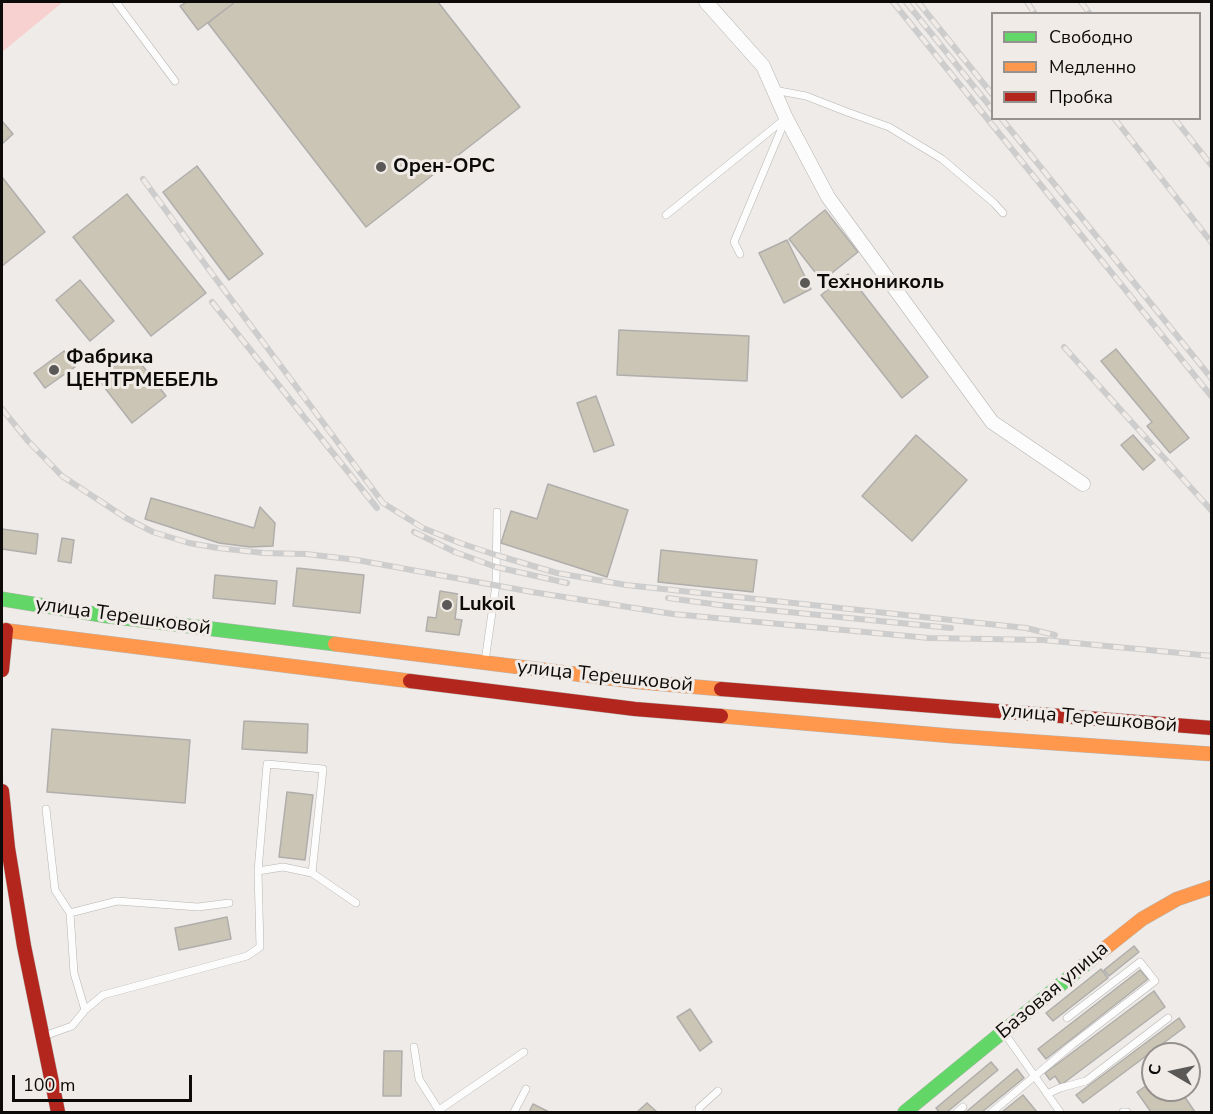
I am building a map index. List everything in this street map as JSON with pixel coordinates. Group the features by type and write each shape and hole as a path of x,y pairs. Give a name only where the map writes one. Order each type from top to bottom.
{"main road":[{"name":"улица Терешковой","path":"6,615 483,677 640,682 1212,728"},
{"name":"улица Терешковой","path":"6,615 107,616 483,677 635,709 952,736 1212,754"},
{"path":"2,670 6,615"},
{"path":"2,791 8,848 19,913 58,1113"},
{"name":"Базовая улица","path":"906,1113 1142,919 1177,898 1212,886"}],"street":[{"path":"706,2 763,66 786,118 828,197 992,422 1083,484"}],"lane":[{"path":"116,2 175,81"},
{"path":"774,90 806,96 890,127 942,159 1003,213"},
{"path":"666,215 786,118"},
{"path":"740,254 734,242 786,118"},
{"path":"483,677 496,585 497,512"},
{"path":"42,1036 72,1026 84,1010 103,994 247,957 260,947 258,871 267,764 323,769 312,873"},
{"path":"46,809 55,890 70,913 74,973 84,1010"},
{"path":"258,871 283,867 312,873 357,903"},
{"path":"70,913 117,901 198,907 229,903"},
{"path":"992,1113 1034,1076 1155,981 1140,962 1067,1018"},
{"path":"1047,1094 1086,1081 1168,1018"},
{"path":"1003,1032 1060,1113"},
{"path":"414,1047 419,1079 440,1111 524,1052"},
{"path":"514,1113 526,1089"},
{"path":"699,1113 699,1108 718,1091"},
{"path":"957,1113 963,1107"}],"shaded area":[{"path":"2,2 63,2 2,52"}],"building":[{"path":"187,2 235,2 198,30 180,6"},
{"name":"Орен-ОРС","path":"235,2 438,2 520,107 366,227 208,23"},
{"path":"2,121 13,134 2,144"},
{"path":"197,166 263,254 229,280 163,192"},
{"path":"2,177 45,232 2,266"},
{"path":"127,194 206,293 151,336 73,237"},
{"path":"825,210 858,252 822,281 789,239"},
{"path":"787,240 811,289 784,303 759,253"},
{"path":"848,274 928,377 902,398 821,295"},
{"path":"80,280 114,321 90,341 56,300"},
{"path":"619,330 749,336 747,381 617,375"},
{"path":"1116,349 1189,438 1170,453 1147,426 1152,422 1101,361"},
{"name":"Фабрика ЦЕНТРМЕБЕЛЬ","path":"64,351 75,367 45,388 34,373"},
{"path":"132,352 166,396 132,423 98,379"},
{"path":"596,396 614,445 594,452 577,403"},
{"path":"916,435 967,480 912,541 862,496"},
{"path":"1133,435 1155,460 1143,470 1121,445"},
{"path":"548,484 628,510 607,577 501,543 511,511 537,519"},
{"path":"151,498 254,528 260,507 275,523 273,546 250,547 219,543 145,519"},
{"path":"2,529 38,534 36,554 2,549"},
{"path":"62,538 74,540 71,563 58,561"},
{"path":"661,550 757,560 753,592 658,582"},
{"path":"297,568 364,575 360,613 293,606"},
{"path":"215,575 277,581 275,604 213,598"},
{"name":"Lukoil","path":"440,591 458,594 455,619 462,620 459,635 426,631 428,617 436,618"},
{"path":"244,721 308,724 307,753 242,749"},
{"path":"52,729 190,740 185,803 47,792"},
{"path":"287,792 313,795 305,860 279,857"},
{"path":"227,917 231,939 179,950 175,928"},
{"path":"1134,946 1139,952 1109,976 1104,970"},
{"path":"1101,969 1108,978 1053,1021 1046,1013"},
{"path":"1140,970 1148,979 1046,1059 1038,1049"},
{"path":"1154,991 1165,1007 1061,1085 1055,1076 1050,1080 1045,1073"},
{"path":"690,1009 712,1042 700,1051 677,1017"},
{"path":"1179,1018 1185,1027 1165,1042 1147,1042"},
{"path":"1141,1046 1141,1060 1083,1103 1076,1095"},
{"path":"384,1051 402,1051 401,1096 383,1096"},
{"path":"991,1062 998,1070 947,1112 939,1112 936,1108"},
{"path":"1017,1069 1024,1078 982,1112 966,1112"},
{"path":"1023,1095 1037,1112 1002,1112"},
{"path":"1144,1102 1188,1102 1195,1112 1151,1112"},
{"path":"647,1103 657,1112 637,1112"},
{"path":"533,1104 549,1112 529,1112"}],"railway":[{"path":"893,2 1212,397"},
{"path":"906,2 991,108"},
{"path":"918,2 991,93"},
{"path":"1027,2 1034,12"},
{"path":"1081,2 1088,12"},
{"path":"1003,120 1212,379"},
{"path":"1116,120 1212,243"},
{"path":"1176,120 1212,166"},
{"path":"143,179 383,503 423,528 460,543 557,573 626,585 1026,628 1055,635"},
{"path":"212,302 377,508"},
{"path":"1064,347 1212,511"},
{"path":"2,409 28,441 62,476 126,518 153,532 189,543 264,553 306,554 357,560 532,592 673,614 929,638 1043,640 1212,656"},
{"path":"414,532 455,552 496,567 567,583"},
{"path":"668,598 951,628"}],"traffic: fast":[{"path":"2,599 107,616 335,644"},
{"path":"905,1112 1093,958"}],"traffic: slow":[{"path":"2,630 410,681"},
{"path":"335,644 640,682 721,689"},
{"path":"721,716 952,736 1212,754"},
{"path":"1093,958 1142,919 1177,899 1212,887"}],"traffic: jam":[{"path":"2,670 6,630"},
{"path":"410,681 635,709 721,716"},
{"path":"721,689 1212,728"},
{"path":"2,791 8,848 24,946 58,1112"}],"place":[{"name":"Орен-ОРС","path":"381,167"},
{"name":"Технониколь","path":"805,283"},
{"name":"Фабрика ЦЕНТРМЕБЕЛЬ","path":"54,370"},
{"name":"Lukoil","path":"447,605"}]}
